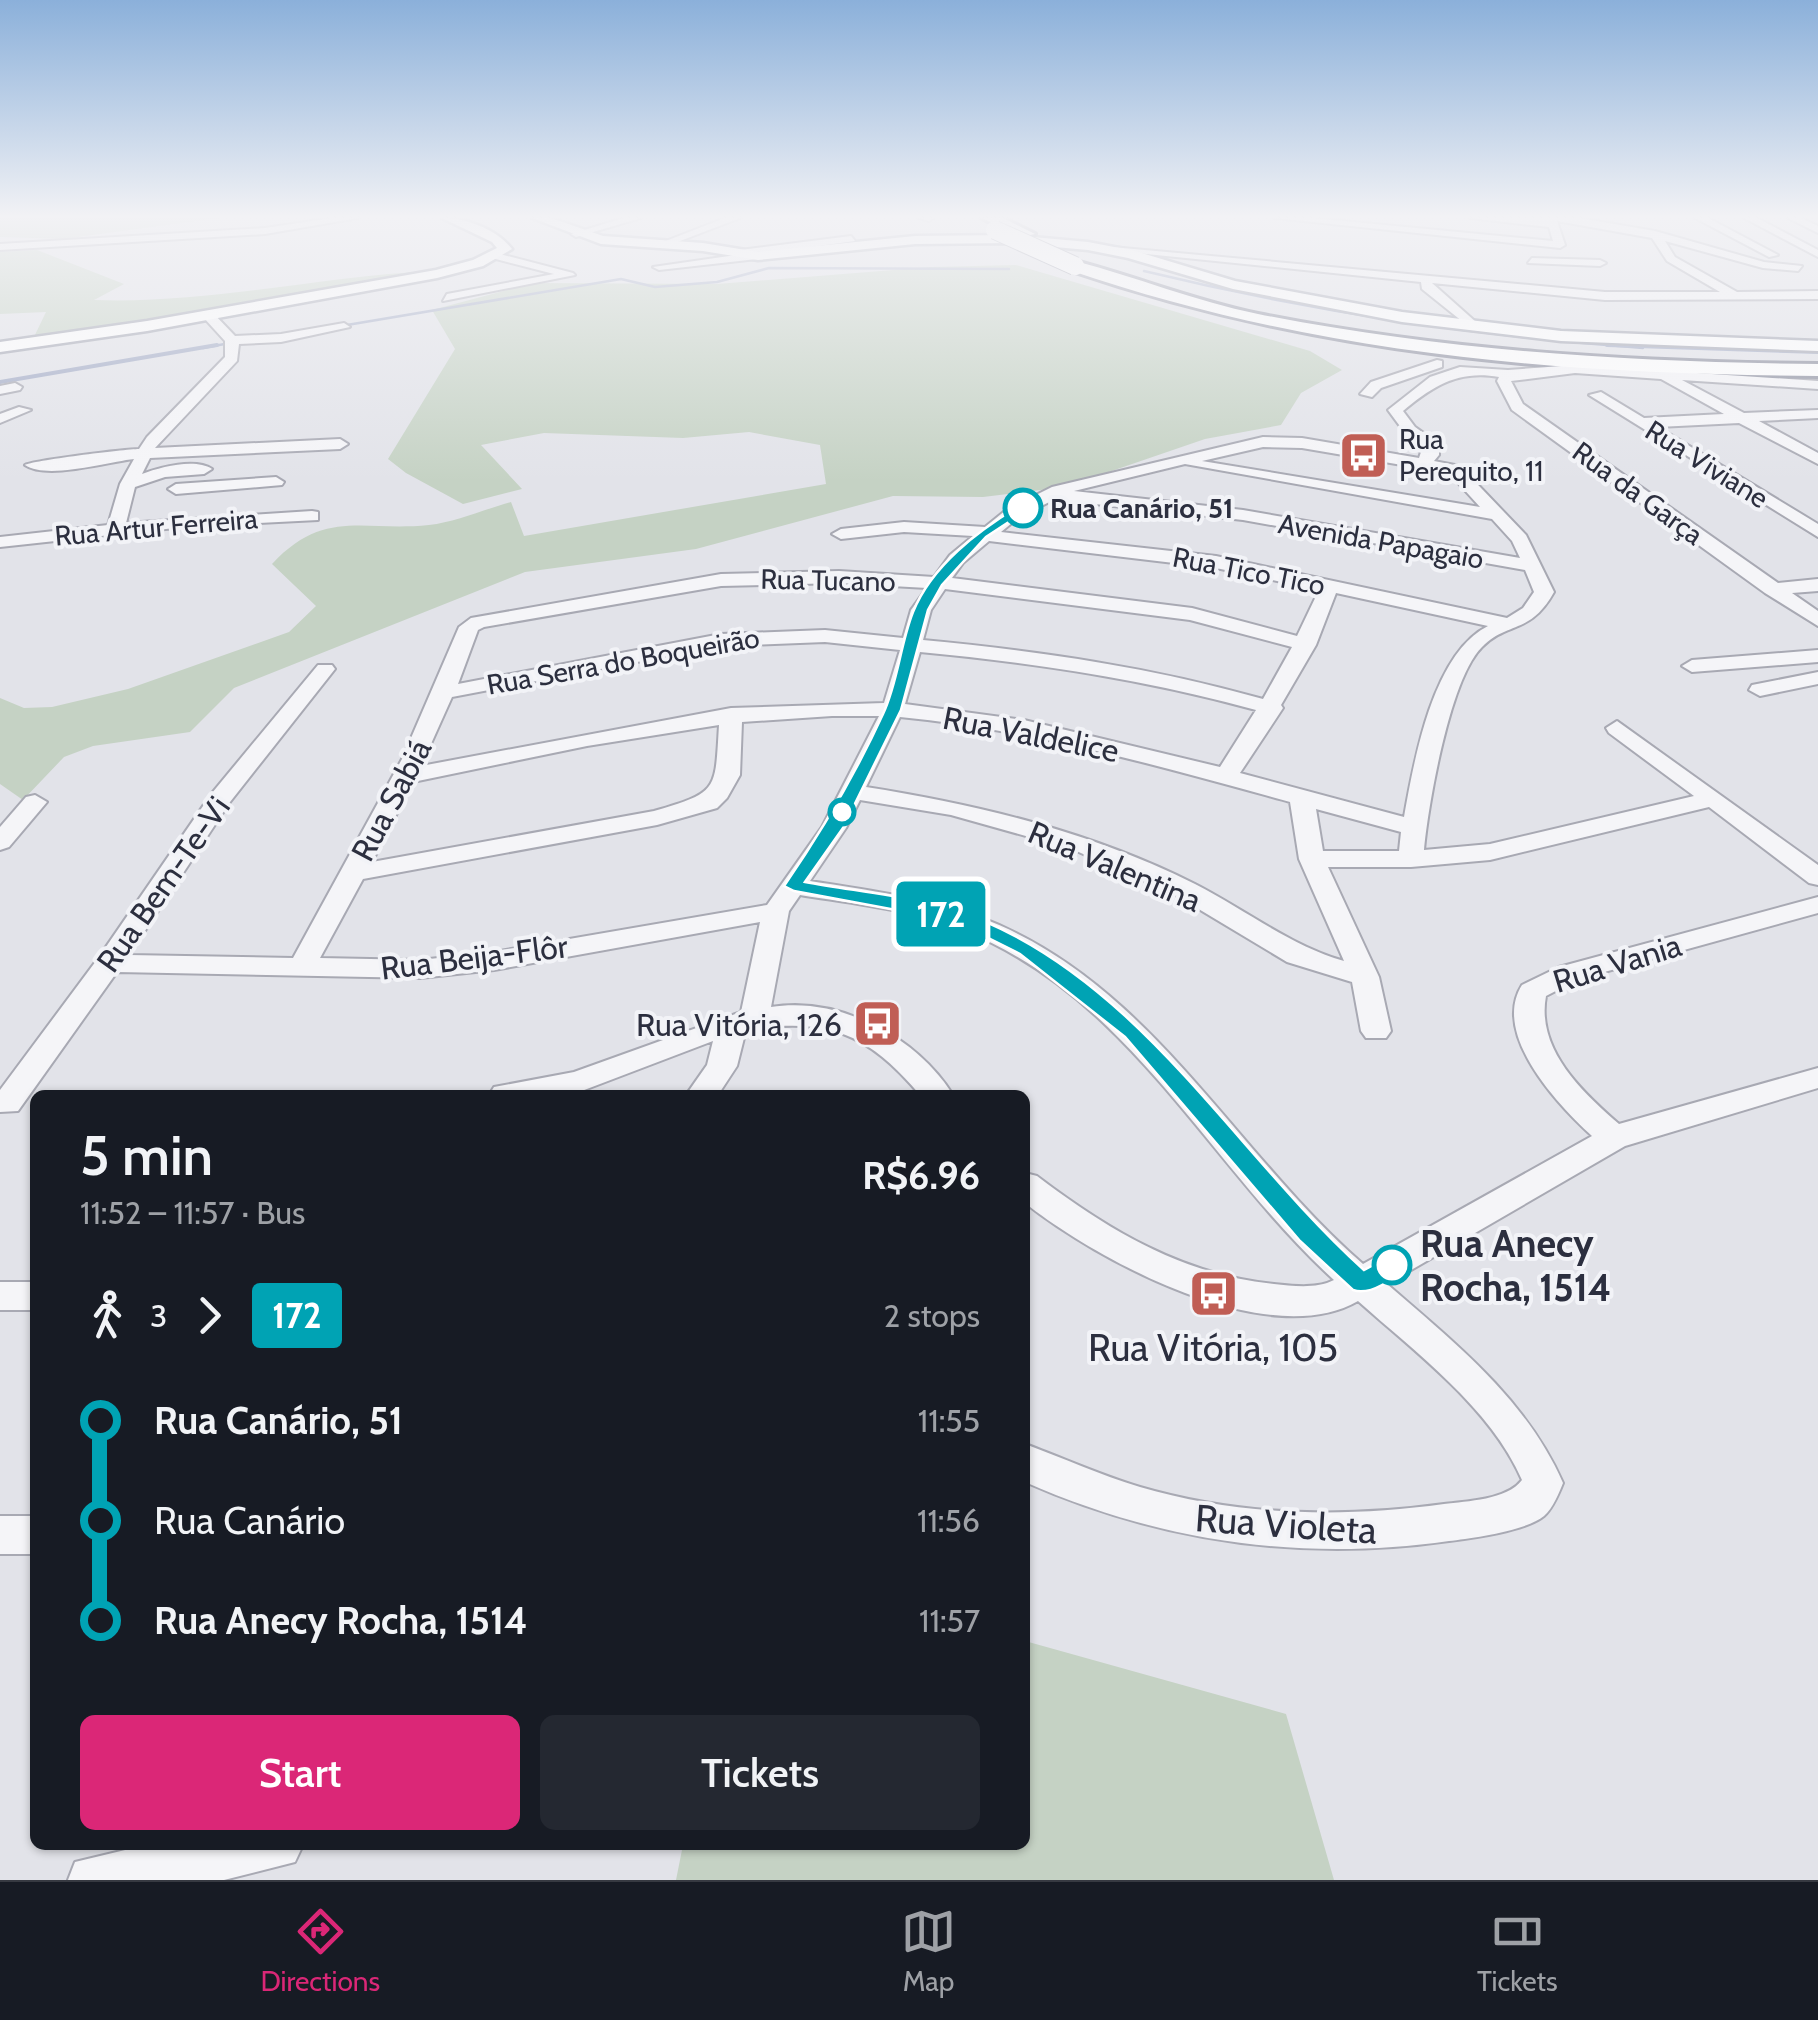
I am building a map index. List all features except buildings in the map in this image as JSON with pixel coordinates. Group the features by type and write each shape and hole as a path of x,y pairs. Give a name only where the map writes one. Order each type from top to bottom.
{"highway":[{"path":"1202,306 1408,344 1563,365 1816,383"},
{"path":"1240,306 1367,329 1587,354 1818,361"}],"main road":[{"path":"0,346 260,306"},
{"path":"1340,306 1473,326 1659,342 1818,346"}],"street":[{"path":"1446,306 1473,326"},
{"path":"116,528 126,489 144,454 162,429 232,358 232,340 208,315"},
{"path":"232,340 282,338 344,327"},
{"path":"1367,394 1373,386 1424,372 1450,355 1467,357 1473,368"},
{"path":"1425,461 1432,455 1431,444 1410,430 1395,410 1446,374 1473,368 1508,374 1563,365 1661,375 1816,383"},
{"name":"Rua da Garça","path":"1508,374 1504,381 1517,407 1818,620"},
{"path":"1661,375 1818,458"},
{"name":"Rua Viviane","path":"1596,395 1818,532"},
{"path":"0,419 24,410"},
{"path":"1642,423 1818,414"},
{"path":"705,1090 744,1020 776,912 834,828 893,710 921,610 936,583 984,533 1049,495 1270,441 1425,461 1466,477 1520,539 1544,592 1534,610 1513,625 1479,640 1455,672 1412,828 1411,859"},
{"path":"33,465 144,454 341,453 170,471 126,489"},
{"path":"1177,462 1497,515"},
{"path":"126,489 276,482"},
{"name":"Avenida Papagaio","path":"1049,495 1187,506 1417,550 1534,566"},
{"name":"Rua Artur Ferreira","path":"0,542 116,528 312,516"},
{"name":"Rua Tico Tico","path":"841,534 904,527 1177,555 1513,625"},
{"name":"Rua Tucano","path":"469,627 478,622 626,594 721,580 782,576 1030,590 1192,614 1306,645"},
{"path":"1772,589 1818,585"},
{"path":"1224,779 1272,708 1306,645 1330,586"},
{"name":"Rua Sabiá","path":"301,968 406,776 447,692 469,627"},
{"name":"Rua Serra do Boqueirão","path":"447,692 721,640 825,636 1094,665 1168,679 1272,708"},
{"path":"1692,666 1818,656"},
{"name":"Rua Bem-Te-Vi","path":"14,1104 222,798 325,669"},
{"path":"1760,690 1818,678"},
{"name":"Rua Valdelice","path":"406,776 731,715 893,710 1029,728 1412,828"},
{"path":"352,873 657,818 708,803 719,793 728,775 731,715"},
{"path":"1617,728 1818,877"},
{"name":"Rua Valentina","path":"852,792 954,808 1081,844 1186,890 1297,956 1365,976"},
{"path":"1302,800 1312,859 1365,976 1376,1031"},
{"path":"1312,859 1411,859 1490,852 1713,800"},
{"path":"1,840 35,802"},
{"path":"794,886 931,911 975,924 1027,950 1133,1032 1297,1222 1362,1283"},
{"name":"Rua Vania","path":"1614,1138 1580,1108 1547,1064 1528,1017 1532,991 1569,974 1818,905"},
{"name":"Rua Beija-Flôr","path":"110,963 420,970 776,912"},
{"path":"534,1090 579,1082 744,1020 812,1018 860,1030 901,1053 933,1090"},
{"path":"1030,1190 1092,1234 1230,1294 1292,1303 1330,1299 1614,1138 1655,1122 1818,1078"},
{"name":"Rua Violeta","path":"1030,1464 1116,1498 1173,1515 1240,1526 1345,1534 1412,1530 1529,1502 1543,1484 1530,1448 1489,1402 1362,1283"},
{"path":"0,1296 30,1296"},
{"path":"0,1535 30,1534"},
{"path":"93,1880 252,1850"}],"green space":[{"path":"0,306 237,306 33,339 46,312 0,314"},
{"path":"448,306 1155,306 1310,351 1342,370 1301,393 1281,425 1205,439 1065,487 983,497 893,496 696,549 525,572 234,688 190,732 93,746 64,757 23,800 0,784 0,698 24,708 52,707 128,689 289,632 316,606 272,564 309,535 345,526 439,523 511,502 524,536 826,484 820,445 749,432 683,438 544,433 481,445 522,489 463,504 388,459 455,349 432,310"},
{"path":"1030,1642 1286,1714 1334,1880 676,1880 682,1850 1030,1850"}],"waterway":[{"path":"341,326 462,306"},
{"path":"1312,306 1517,337 1610,345"},
{"path":"203,348 230,343"},
{"path":"0,382 217,345"},
{"path":"1610,345 1818,352"},
{"path":"1610,345 1643,348"}],"bus line":[{"name":"172","path":"1023,508 982,535 936,583 921,610 893,710 834,828 794,886 931,911 975,924 1027,950 1133,1032 1252,1172 1309,1234 1362,1283 1392,1265"}],"place":[{"name":"Rua Perequito, 11","path":"1364,455"},
{"name":"Rua Canário, 51","path":"1023,508"},
{"name":"Rua Vitória, 126","path":"877,1024"},
{"name":"Rua Anecy Rocha, 1514","path":"1392,1265"},
{"name":"Rua Vitória, 105","path":"1213,1293"}]}
